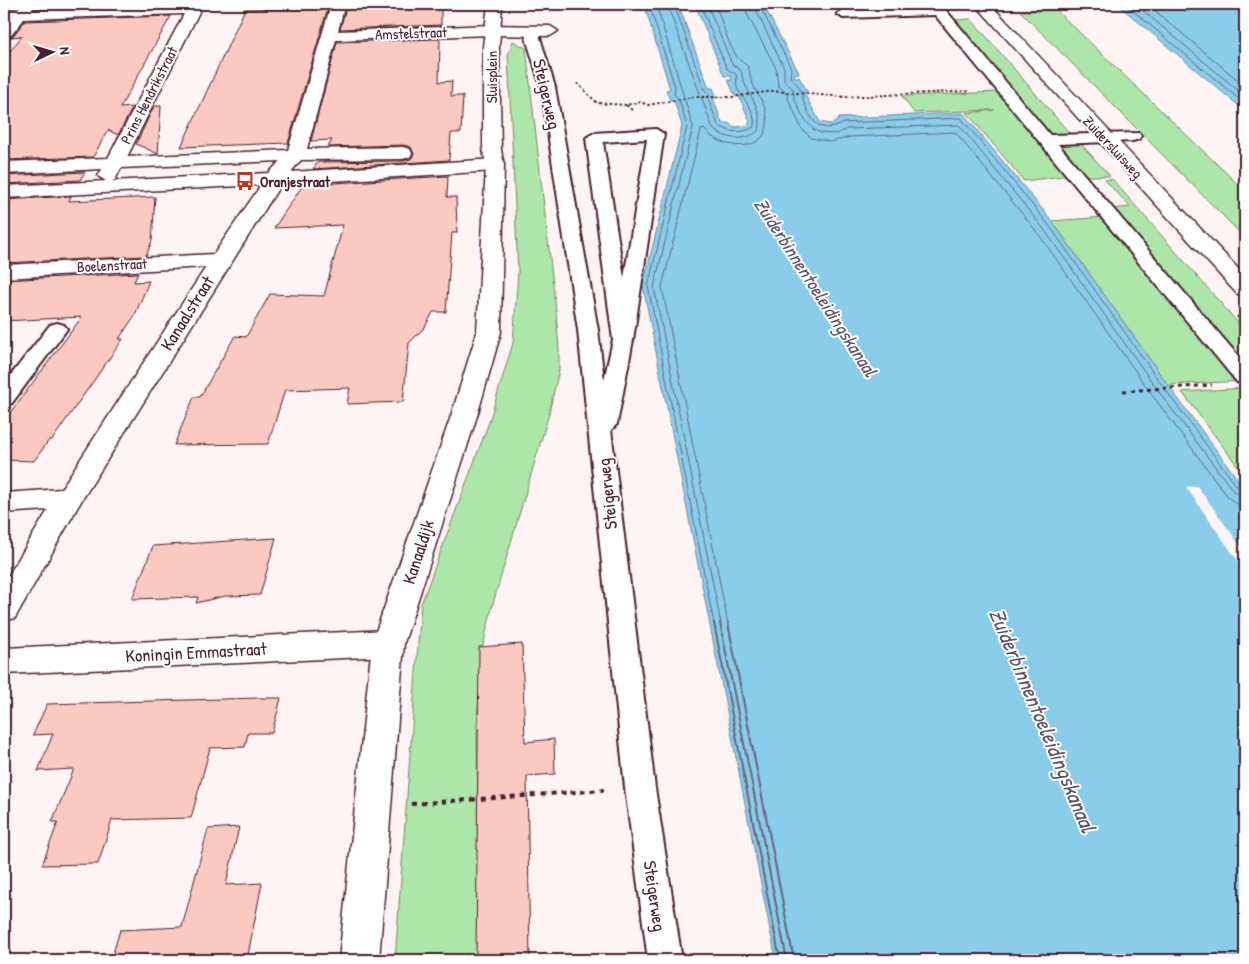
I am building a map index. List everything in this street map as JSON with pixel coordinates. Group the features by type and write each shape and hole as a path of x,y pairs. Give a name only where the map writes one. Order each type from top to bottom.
{"street":[{"name":"Kanaalstraat","path":"4,609 69,498 220,260 275,179 296,155 338,4"},
{"name":"Sluisplein","path":"494,157 492,30 495,4"},
{"name":"Zuidersluisweg","path":"982,4 1245,289"},
{"path":"4,14 24,10 195,6"},
{"name":"Prins Hendrikstraat","path":"102,187 195,6"},
{"path":"4,35 24,10"},
{"name":"Amstelstraat","path":"330,36 492,30 550,31"},
{"path":"4,168 296,155 494,157"},
{"path":"4,192 275,179 494,157"},
{"name":"Kanaaldijk","path":"359,960 388,643 464,416 489,332 494,157"},
{"name":"Boelenstraat","path":"4,271 220,260"},
{"path":"4,502 69,498"},
{"name":"Koningin Emmastraat","path":"4,660 388,643"}],"lane":[{"path":"843,14 936,7 1245,376"},
{"name":"Steigerweg","path":"531,31 548,87 588,330 640,788 665,960"},
{"path":"602,448 623,340 656,134 594,138 623,340"},
{"path":"1046,140 1132,136"},
{"path":"4,398 57,328"}],"path":[{"path":"573,79 591,102 603,106 626,105"},
{"path":"668,101 693,97 733,97 773,91 845,97 1004,90"},
{"path":"1123,391 1218,385"},
{"path":"373,806 640,788"}],"green space":[{"path":"1056,10 1245,191 1245,238 1020,11"},
{"path":"971,19 1072,136 1048,133 951,20"},
{"path":"513,41 526,48 556,311 559,370 548,417 494,600 482,649 477,725 479,960 395,960 421,604 489,422 513,343 518,272 508,55"},
{"path":"1000,92 1070,175 1024,181 967,113 994,110 914,113 902,96"},
{"path":"1081,144 1110,176 1084,176 1059,145"},
{"path":"1112,179 1245,331 1245,365 1113,209 1130,207 1105,180"},
{"path":"1105,217 1243,381 1168,385 1052,221"},
{"path":"1245,388 1245,476 1182,392"}],"water":[{"name":"Zuiderbinnentoeleidingskanaal","path":"644,4 678,4 709,88 713,88 717,98 713,98 722,123 728,123 735,127 746,126 750,122 739,96 735,96 728,80 732,80 731,76 724,76 695,4 763,4 799,73 794,74 795,77 799,77 808,93 804,93 820,122 830,124 837,122 839,118 963,113 1052,221 1168,385 1245,489 1245,960 776,960 643,286 682,126 674,100 670,100 666,90 670,89"},
{"path":"1117,4 1245,4 1245,111"}],"pier":[{"path":"1197,486 1245,552 1245,571 1186,487"}],"building":[{"path":"38,4 157,4 36,8"},
{"path":"286,4 329,4 288,143 181,147 245,9 285,8"},
{"path":"347,4 441,4 441,25 340,29"},
{"path":"171,16 120,108 133,107 118,135 108,130 93,157 4,160 4,59 22,36 12,37 25,21"},
{"path":"440,39 439,82 452,81 451,96 463,96 461,133 451,133 449,160 313,169 318,162 403,161 411,159 414,154 411,147 403,145 328,147 332,140 311,141 337,42"},
{"path":"154,106 161,106 158,154 136,144"},
{"path":"85,172 80,180 4,184 4,176"},
{"path":"448,176 447,197 456,197 457,233 452,233 446,312 433,312 425,327 409,343 403,402 347,404 350,388 285,390 268,444 174,445 194,397 200,397 235,336 246,337 270,294 324,296 343,225 274,228 303,185"},
{"path":"71,196 69,201 155,197 152,241 146,256 4,263 4,200"},
{"path":"138,273 134,282 149,281 135,315 119,339 123,339 52,440 49,440 34,461 4,460 4,421 82,317 4,321 4,280"},
{"path":"276,538 260,595 225,596 196,603 198,597 132,599 153,546"},
{"path":"522,644 525,742 554,739 555,774 527,776 530,960 476,960 479,647"},
{"path":"281,698 272,733 248,733 245,747 210,748 191,818 112,820 98,864 42,865 58,822 52,822 74,769 38,771 53,734 33,735 47,704"},
{"path":"239,827 226,885 262,883 247,960 111,960 120,930 182,927 208,829"}],"place":[{"name":"Oranjestraat","path":"245,181"}]}
